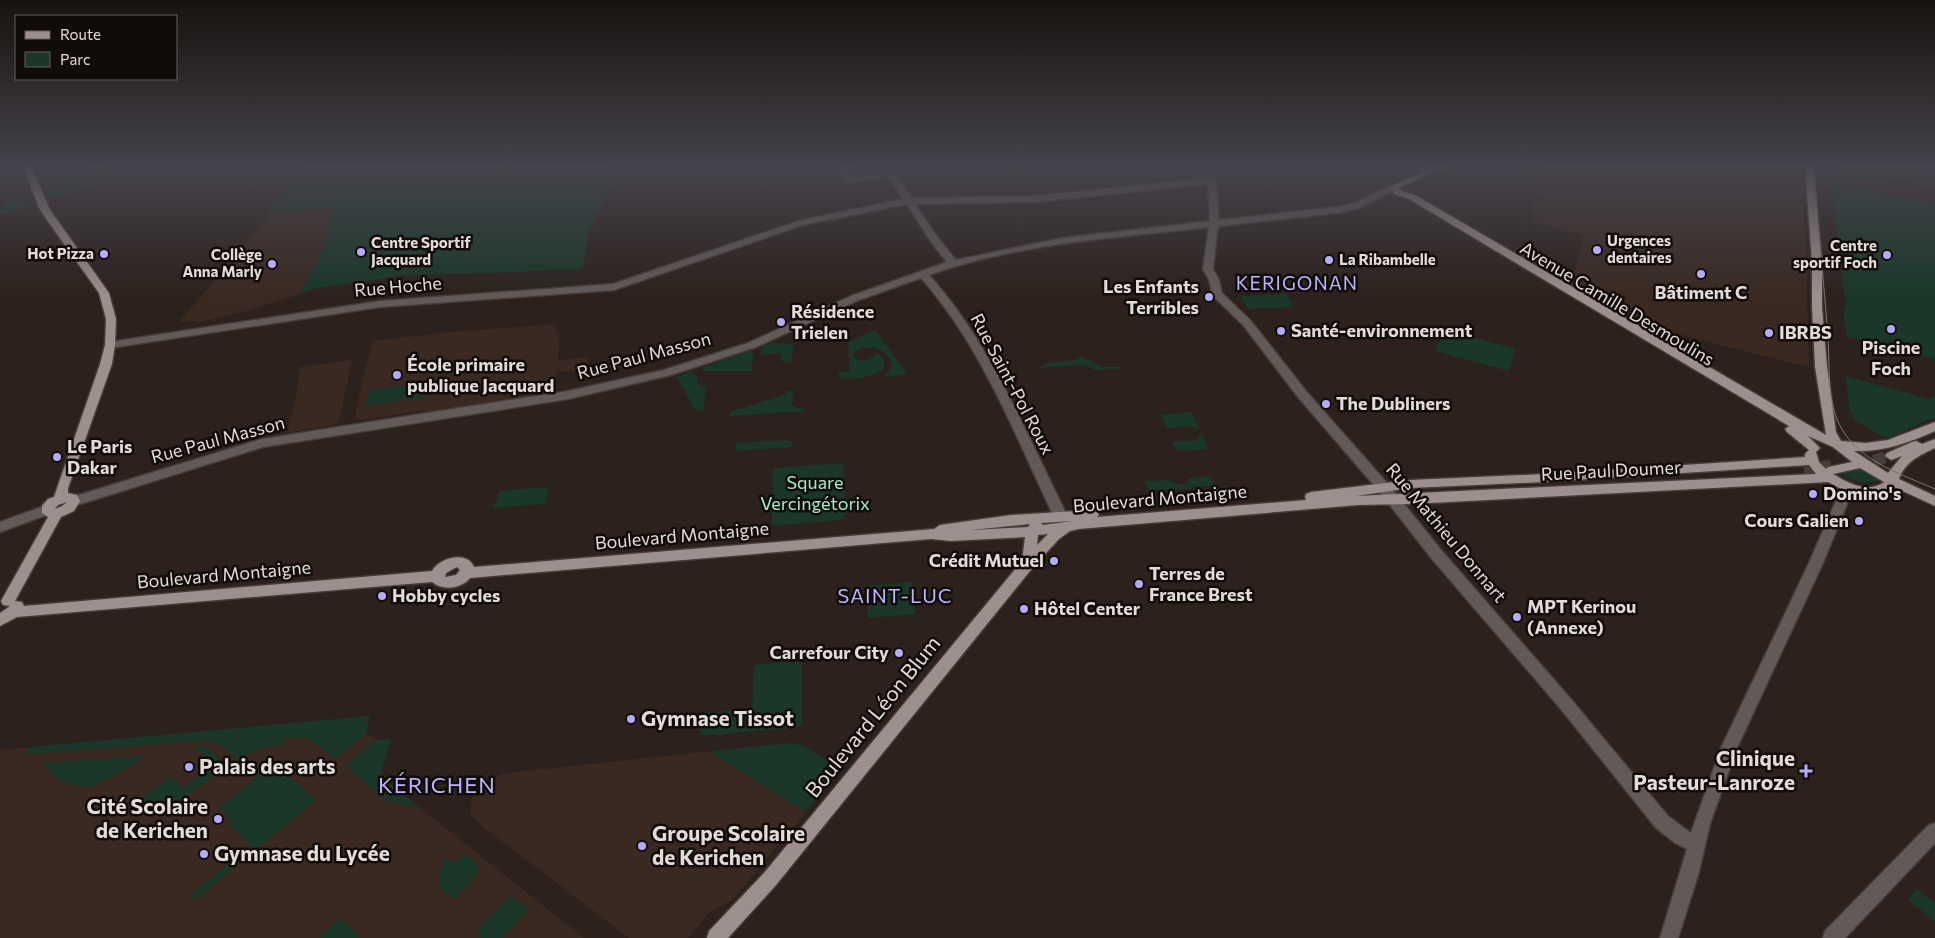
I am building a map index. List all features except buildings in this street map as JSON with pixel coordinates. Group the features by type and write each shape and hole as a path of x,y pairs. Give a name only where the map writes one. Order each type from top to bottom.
{"main road":[{"path":"45,210 104,293 111,319 110,345 103,372 62,488 60,499"},
{"name":"Avenue Camille Desmoulins","path":"1428,210 1794,431 1810,462 1831,471"},
{"name":"Avenue Camille Desmoulins","path":"1434,210 1816,436 1837,444"},
{"path":"1813,210 1817,262 1817,307 1821,367 1830,432 1837,444 1869,468 1935,501"},
{"path":"1710,481 1810,462 1820,445 1837,444 1863,448 1890,445 1935,426"},
{"path":"1935,432 1888,455 1935,436"},
{"path":"1831,471 1848,487 1862,491 1879,491 1892,481 1899,465 1914,453 1935,443"},
{"name":"Rue Paul Doumer","path":"1383,487 1810,462"},
{"name":"Rue Paul Doumer","path":"1393,500 1527,494 1710,481 1831,471 1854,464"},
{"name":"Boulevard Montaigne","path":"931,534 941,529 958,527 1064,522 1383,487"},
{"path":"67,498 74,501 65,510 52,512 48,506 60,499 67,498"},
{"name":"Boulevard Montaigne","path":"7,606 437,576 438,580 447,583 458,580 466,573 931,534 951,536 1032,532 1064,522 1079,524 1358,500 1393,500"},
{"path":"0,620 52,512"},
{"name":"Boulevard Léon Blum","path":"716,938 765,885 1029,562 1054,536 1064,522"},
{"path":"1029,562 1032,532"}],"street":[{"name":"Rue Hoche","path":"110,345 380,304 614,287 800,223 866,210"},
{"path":"914,210 925,228 954,263"},
{"name":"Rue Mathieu Donnart","path":"1215,210 1216,225 1212,232 1208,268 1209,274 1214,280 1217,294 1247,323 1302,394 1383,487 1437,555 1565,703 1662,822 1681,837 1697,844"},
{"name":"Rue Paul Masson","path":"74,501 262,443 520,403 581,392 678,370 752,345 855,298 954,263 1062,241 1338,210"},
{"name":"Rue Saint-Pol Roux","path":"923,274 945,299 970,335 1064,522"},
{"path":"1669,938 1690,872 1702,824 1737,728 1788,624 1848,487"},
{"path":"0,527 52,512"},
{"path":"1832,938 1926,840"}],"shaded area":[{"name":"Collège Anna Marly","path":"309,210 333,211 326,228 333,228 300,294 251,310 195,323 195,321 179,322 266,220 268,213"},
{"path":"1531,210 1803,210 1809,367 1669,332 1654,325 1654,323 1624,316 1571,286 1584,235 1533,222 1536,214 1533,214 1534,211"},
{"path":"557,324 555,331 560,333 558,360 589,357 586,370 556,372 556,394 427,414 426,410 359,420 355,418 362,381 373,341 450,332"},
{"path":"352,360 339,422 287,433 297,392 299,367"},
{"name":"Cité Scolaire de Kerichen","path":"370,716 366,733 376,740 391,738 382,770 384,779 584,938 0,938 0,750"},
{"name":"Groupe Scolaire de Kerichen","path":"712,751 806,812 732,900 710,912 688,938 629,938 487,830 472,817 470,811 472,798 480,787 496,776 506,773"}],"green space":[{"path":"2,210 19,210 0,215 0,211"},
{"path":"274,210 309,210 272,213"},
{"path":"333,210 600,210 589,232 583,267 579,269 394,275 393,277 316,288 300,294 333,228 326,229"},
{"name":"Centre sportif Foch","path":"1834,210 1935,210 1935,359 1847,337 1843,313 1846,306"},
{"path":"1286,294 1293,307 1247,309 1241,296"},
{"path":"1444,329 1515,349 1509,371 1435,351"},
{"path":"875,330 907,374 883,377 892,367 891,361 884,352 878,349 867,348 855,351 853,356 859,360 865,360 875,354 879,354 884,361 883,367 879,372 863,377 839,378 838,372 850,371 848,342"},
{"path":"769,343 793,344 792,363 781,361 781,353 761,355 761,346"},
{"path":"750,350 753,353 752,371 703,371 702,368"},
{"path":"1082,356 1102,367 1120,367 1121,369 1095,370 1084,365 1039,368 1050,363 1071,361"},
{"path":"692,371 698,379 697,384 706,387 703,411 696,411 677,377"},
{"path":"1846,376 1929,399 1935,396 1935,417 1889,437 1877,434 1854,419 1849,408"},
{"path":"427,382 424,397 366,405 369,390"},
{"path":"786,391 793,391 792,405 797,408 803,408 804,411 730,416 730,412 786,394"},
{"path":"1191,412 1199,428 1198,430 1191,426 1167,428 1161,415"},
{"path":"1200,435 1203,435 1208,449 1176,450 1171,442 1197,440"},
{"path":"787,440 792,442 793,447 736,451 736,443"},
{"name":"Square Vercingétorix","path":"843,463 846,515 840,520 772,526 773,468"},
{"path":"1859,468 1879,480 1873,482 1857,481 1837,472"},
{"path":"1211,476 1215,485 1191,487 1191,489 1148,490 1145,481 1168,480 1180,485 1187,483 1189,478"},
{"path":"549,487 545,504 493,508 500,491"},
{"path":"912,582 915,614 868,618 865,586"},
{"path":"802,661 802,723 799,727 704,736 700,733 701,713 752,708 754,665"},
{"path":"370,716 366,733 336,759 305,737 286,737 282,744 262,748 235,759 225,748 211,740 25,754 30,747"},
{"path":"391,738 382,770 384,779 421,809 387,801 345,765 376,740"},
{"path":"789,743 804,746 832,763 834,771 806,812 712,753 712,751"},
{"path":"205,746 227,765 160,816 142,797 170,777 183,788 214,764 194,747"},
{"path":"146,756 94,786 77,786 60,781 42,763"},
{"path":"274,764 316,800 195,900 190,895 251,845 228,824 232,820 219,808"},
{"path":"464,854 478,864 476,876 454,899 440,889 440,869 445,857 454,863"},
{"path":"1916,889 1935,903 1935,921 1908,900"},
{"path":"510,896 529,910 502,938 482,938 476,931"},
{"path":"339,918 359,935 358,938 319,938"}],"tunnel":[{"path":"1856,465 1891,456"},
{"path":"1804,469 1831,466"}],"tram line":[{"path":"1817,210 1831,397 1838,420 1851,442 1872,459 1897,473 1935,489"}],"place":[{"name":"Urgences dentaires","path":"1597,250"},
{"name":"Centre Sportif Jacquard","path":"361,252"},
{"name":"Hot Pizza","path":"104,254"},
{"name":"Centre sportif Foch","path":"1887,255"},
{"name":"La Ribambelle","path":"1329,260"},
{"name":"Collège Anna Marly","path":"272,264"},
{"name":"Bâtiment C","path":"1701,274"},
{"name":"Les Enfants Terribles","path":"1209,297"},
{"name":"Résidence Trielen","path":"781,322"},
{"name":"Piscine Foch","path":"1891,329"},
{"name":"Santé-environnement","path":"1281,331"},
{"name":"IBRBS","path":"1769,333"},
{"name":"École primaire publique Jacquard","path":"397,375"},
{"name":"The Dubliners","path":"1326,404"},
{"name":"Le Paris Dakar","path":"57,457"},
{"name":"Domino's","path":"1813,494"},
{"name":"Cours Galien","path":"1859,521"},
{"name":"Crédit Mutuel","path":"1054,561"},
{"name":"Terres de France Brest","path":"1139,584"},
{"name":"Hobby cycles","path":"382,596"},
{"name":"Hôtel Center","path":"1024,609"},
{"name":"MPT Kerinou (Annexe)","path":"1517,617"},
{"name":"Carrefour City","path":"899,653"},
{"name":"Gymnase Tissot","path":"631,719"},
{"name":"Palais des arts","path":"189,767"},
{"name":"Clinique Pasteur-Lanroze","path":"1806,771"},
{"name":"Cité Scolaire de Kerichen","path":"218,819"},
{"name":"Groupe Scolaire de Kerichen","path":"642,846"},
{"name":"Gymnase du Lycée","path":"204,854"}],"district":[{"name":"KERIGONAN","path":"1297,283"},
{"name":"SAINT-LUC","path":"895,596"},
{"name":"KÉRICHEN","path":"437,785"}]}
